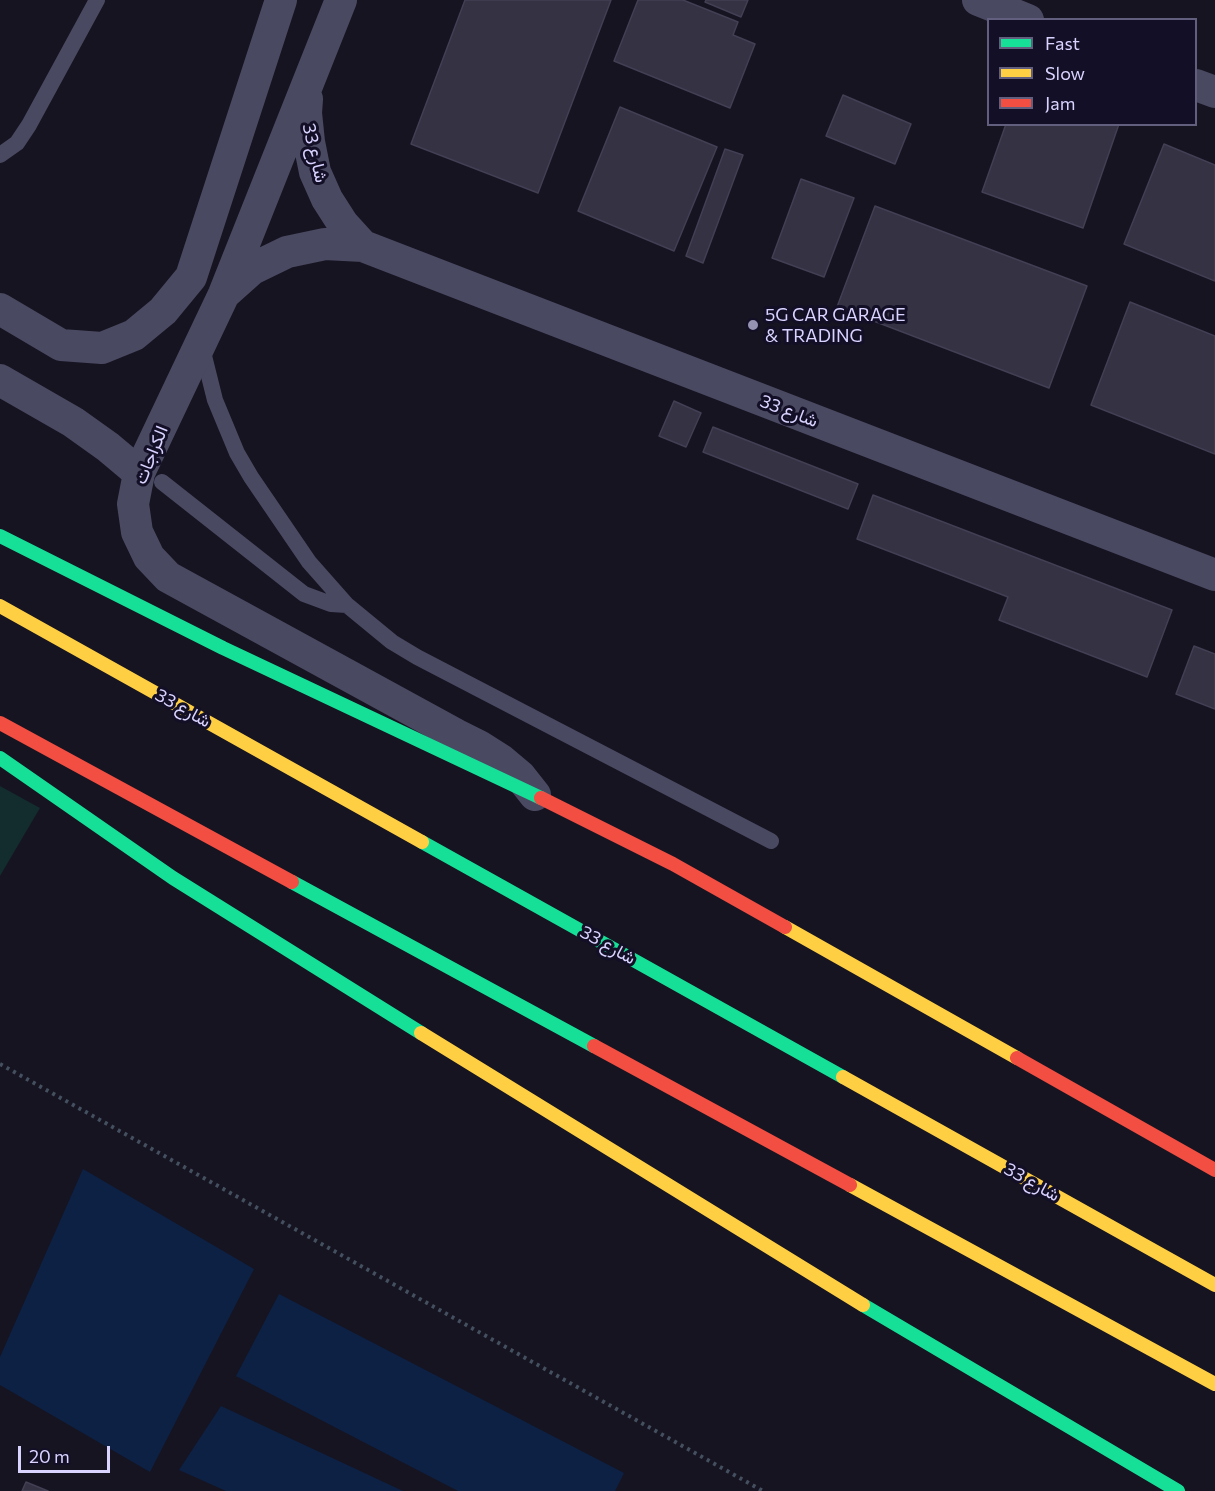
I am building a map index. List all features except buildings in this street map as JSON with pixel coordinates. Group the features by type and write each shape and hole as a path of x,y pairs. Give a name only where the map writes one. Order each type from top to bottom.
{"main road":[{"path":"0,536 222,648 536,796 673,864 1215,1170"},
{"name":"شارع 33","path":"0,606 1215,1285"},
{"path":"0,723 1215,1384"},
{"path":"0,758 172,878 340,983 829,1285 1178,1491"}],"street":[{"path":"0,309 61,345 102,348 134,335 163,311 191,277 281,0"},
{"name":"الكراجات","path":"341,0 224,294 201,344 150,478 133,504 137,532 149,556 168,577 479,746 520,776 536,796"},
{"path":"978,0 1023,18"},
{"name":"شارع 33","path":"309,84 306,113 315,172 327,199 343,224 363,246"},
{"path":"1197,85 1215,92"},
{"name":"شارع 33","path":"224,294 252,269 287,252 325,244 363,246 1215,575"},
{"path":"0,380 74,422 150,478"}],"lane":[{"path":"0,155 17,143 29,125 97,0"},
{"path":"201,344 214,400 237,453 309,562 347,605 392,642 417,657 771,842"},
{"path":"150,478 304,594 331,604 347,605"}],"path":[{"path":"0,1064 763,1491"}],"green space":[{"path":"0,786 40,808 0,876"}],"water":[{"path":"83,1169 254,1269 150,1472 0,1385 0,1357"},
{"path":"279,1294 624,1473 615,1491 458,1491 236,1376"},
{"path":"221,1406 403,1491 226,1491 179,1470"}],"traffic: fast":[{"path":"0,536 223,648 541,798"},
{"path":"0,758 173,878 421,1033"},
{"path":"422,842 843,1077"},
{"path":"292,882 594,1046"},
{"path":"863,1305 1178,1491"}],"traffic: slow":[{"path":"0,606 422,842"},
{"path":"785,927 1017,1058"},
{"path":"421,1033 863,1305"},
{"path":"843,1077 1215,1285"},
{"path":"850,1185 1215,1384"}],"traffic: jam":[{"path":"0,723 292,882"},
{"path":"541,798 673,864 785,927"},
{"path":"594,1046 850,1185"},
{"path":"1017,1058 1215,1170"}],"place":[{"name":"5G CAR GARAGE & TRADING","path":"753,325"}]}
